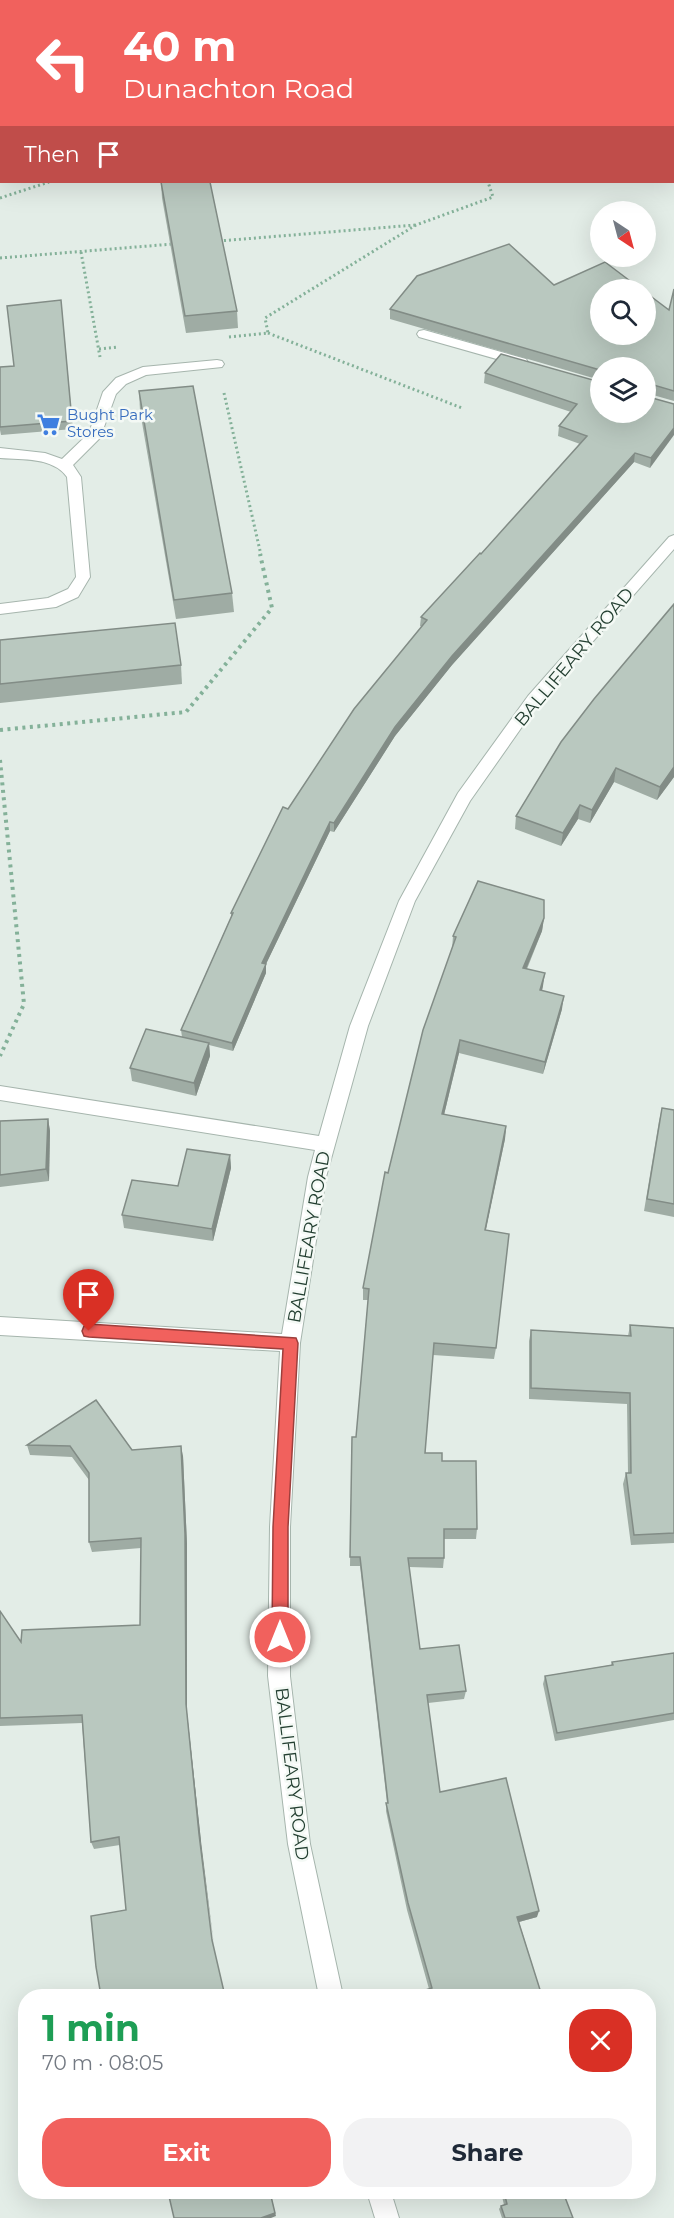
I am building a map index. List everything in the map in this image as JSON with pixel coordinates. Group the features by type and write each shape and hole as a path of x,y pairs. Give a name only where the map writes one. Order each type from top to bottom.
{"street":[{"path":"424,334 534,366"},
{"path":"65,464 95,435 110,392 121,381 143,371 218,364"},
{"path":"0,453 45,458 65,464 74,477 83,578 74,592 51,603 0,609"},
{"name":"BALLIFEARY ROAD","path":"330,1989 299,1844 279,1676 280,1527 290,1343 317,1177 359,1026 407,901 464,797 533,700 674,540"},
{"path":"0,1093 301,1139 326,1145"},
{"path":"0,1326 290,1343"},
{"path":"382,2199 387,2218"}],"path":[{"path":"0,198 46,183"},
{"path":"268,333 265,318 416,225 493,197 488,183"},
{"path":"213,241 416,225"},
{"path":"0,258 177,244"},
{"path":"81,252 101,360"},
{"path":"0,730 186,712 272,609 236,438 212,338 268,333 462,408"},
{"path":"0,760 24,1004 0,1056"}],"building":[{"path":"161,183 210,183 237,311 185,316"},
{"path":"509,244 554,285 594,267 612,267 627,279 590,279 590,345 656,345 656,300 669,310 674,289 674,391 656,386 656,357 590,357 590,367 390,309 417,276"},
{"path":"61,300 72,421 0,427 0,367 14,366 7,306"},
{"path":"501,354 590,379 590,423 656,423 656,399 674,404 674,428 651,458 635,453 452,656 395,727 334,823 330,822 262,963 266,964 232,1043 181,1030 233,913 231,913 283,807 288,809 354,709 427,620 421,617 587,436 559,426 577,404 485,373"},
{"path":"193,386 232,593 174,600 139,391"},
{"path":"674,604 674,767 660,787 616,768 592,810 580,805 563,833 516,816 561,742"},
{"path":"175,623 181,665 0,684 0,640"},
{"path":"478,881 544,900 544,918 523,968 545,973 540,990 564,996 545,1062 460,1040 442,1114 506,1126 485,1230 509,1234 496,1348 434,1343 425,1453 442,1453 442,1461 476,1461 477,1529 444,1529 444,1558 408,1558 420,1649 459,1645 466,1691 427,1695 440,1792 506,1778 539,1911 517,1917 540,1989 429,1989 432,1988 408,1903 386,1803 388,1803 360,1557 350,1557 352,1437 356,1437 369,1289 363,1288 385,1172 388,1173 423,1030 456,937 453,936"},
{"path":"146,1029 209,1043 194,1083 130,1068"},
{"path":"662,1108 674,1110 674,1204 647,1199"},
{"path":"48,1119 46,1169 0,1175 0,1121"},
{"path":"187,1149 230,1155 212,1229 122,1215 132,1180 178,1186"},
{"path":"630,1325 674,1328 674,1533 634,1535 626,1473 631,1473 630,1393 531,1388 531,1330 631,1336"},
{"path":"96,1400 132,1450 181,1446 185,1534 186,1704 212,1940 223,1989 100,1989 91,1916 126,1910 119,1837 91,1842 82,1715 0,1718 0,1611 21,1642 22,1630 140,1625 141,1538 89,1542 89,1473 70,1446 27,1445"},
{"path":"674,1653 674,1713 557,1733 545,1676 613,1665 612,1662"},
{"path":"170,2199 272,2199 275,2213 261,2218 174,2218"},
{"path":"506,2199 566,2199 573,2218 505,2218 501,2206 507,2204"}],"place":[{"name":"Bught Park Stores","path":"49,424"}],"route":[{"path":"89,1331 290,1343 280,1527 280,1637"}]}
